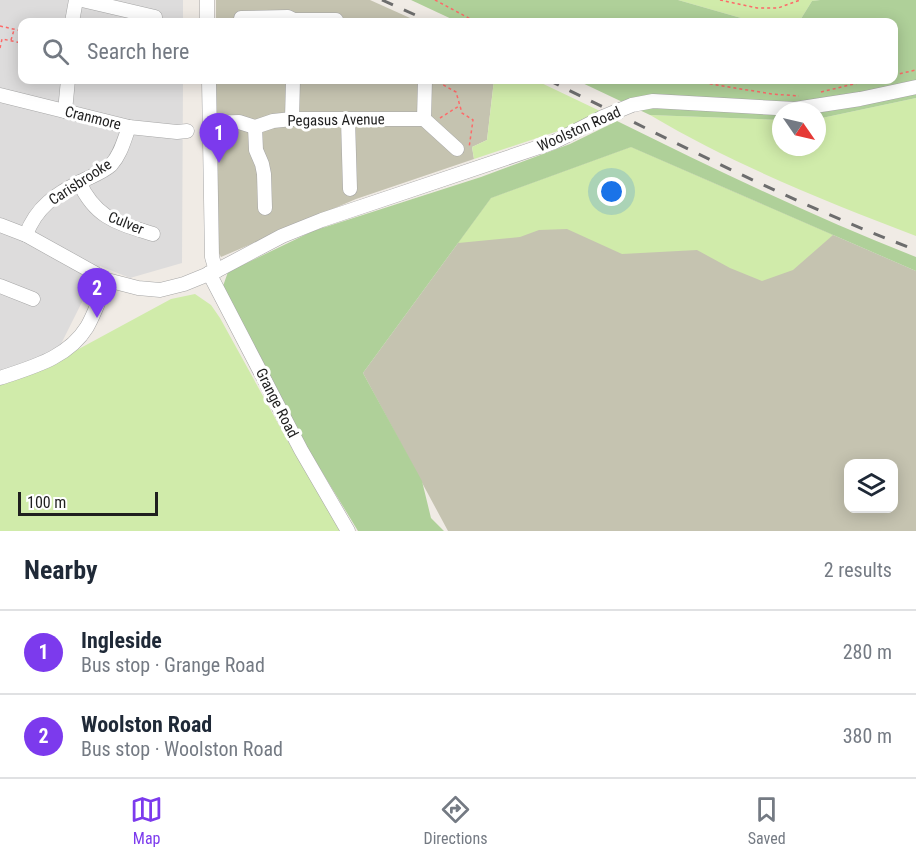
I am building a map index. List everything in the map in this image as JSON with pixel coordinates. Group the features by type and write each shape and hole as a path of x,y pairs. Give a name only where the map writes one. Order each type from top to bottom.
{"street":[{"path":"73,18 76,0"},
{"path":"82,0 132,6 152,18"},
{"path":"207,0 207,18"},
{"path":"241,18 290,18"},
{"path":"65,111 68,84"},
{"name":"Grange Road","path":"209,84 213,272 301,450 348,531"},
{"path":"292,119 293,84"},
{"path":"425,84 428,122 457,149"},
{"name":"Woolston Road","path":"0,225 26,235 107,280 138,288 160,290 184,284 213,272 282,237 322,220 554,142 632,105 653,101 795,109 816,100 860,99 916,87"},
{"name":"Cranmore","path":"0,95 129,127 177,132 187,130"},
{"name":"Pegasus Avenue","path":"210,123 239,122 255,127 273,121 292,119 428,122"},
{"path":"348,120 350,189"},
{"name":"Carisbrooke","path":"26,235 39,211 54,196 110,165 120,152 129,127"},
{"path":"255,127 256,150 264,174 265,208"},
{"name":"Culver","path":"79,182 87,199 101,213 117,223 153,234"},
{"path":"0,378 58,356 74,344 87,327 107,280"},
{"path":"0,286 33,300"}],"path":[{"path":"435,0 469,18"},
{"path":"720,0 757,8 778,8 800,0"},
{"path":"0,26 18,30"},
{"path":"11,41 14,29"},
{"path":"0,48 2,39 18,42"},
{"path":"898,74 916,70"},
{"path":"441,84 456,92 462,113 473,120 471,146 467,150 457,149"},
{"path":"711,84 772,94 805,96"},
{"path":"816,100 859,84"},
{"path":"428,122 459,106"}],"shaded area":[{"path":"0,0 183,0 183,18 18,18 18,84 183,84 182,263 130,278 100,266 51,364 0,381"},
{"path":"216,0 370,0 410,18 216,18"},
{"path":"215,84 494,84 487,140 472,147 474,159 356,199 221,257 214,244"},
{"path":"631,147 916,271 916,531 448,531 363,373 491,198"}],"green space":[{"path":"411,0 678,0 741,18 449,18"},
{"path":"678,0 820,0 812,1 801,18 741,18"},
{"path":"916,0 916,98 826,117 826,102 772,102 772,120 650,115 584,84 898,84 898,18 801,18 812,1"},
{"path":"494,84 543,84 600,111 567,128 474,159 472,147 487,140"},
{"path":"916,98 916,236 814,196 747,166 650,115 772,120 772,156 826,156 826,117"},
{"path":"617,121 765,192 916,257 916,271 631,147 491,198 363,373 422,481 431,518 444,531 358,531 294,426 223,286 228,272 313,231 481,177 570,144"},
{"path":"631,147 833,235 793,270 762,281 730,268 697,250 622,254 567,229 539,230 520,237 458,243 491,198"},
{"path":"195,294 211,305 220,318 341,531 0,531 0,381 51,364 171,299"}],"railway":[{"path":"382,0 422,18"},
{"path":"556,84 776,191 916,250"}],"place":[{"name":"Ingleside","path":"219,163"},
{"name":"Woolston Road","path":"97,318"}]}
